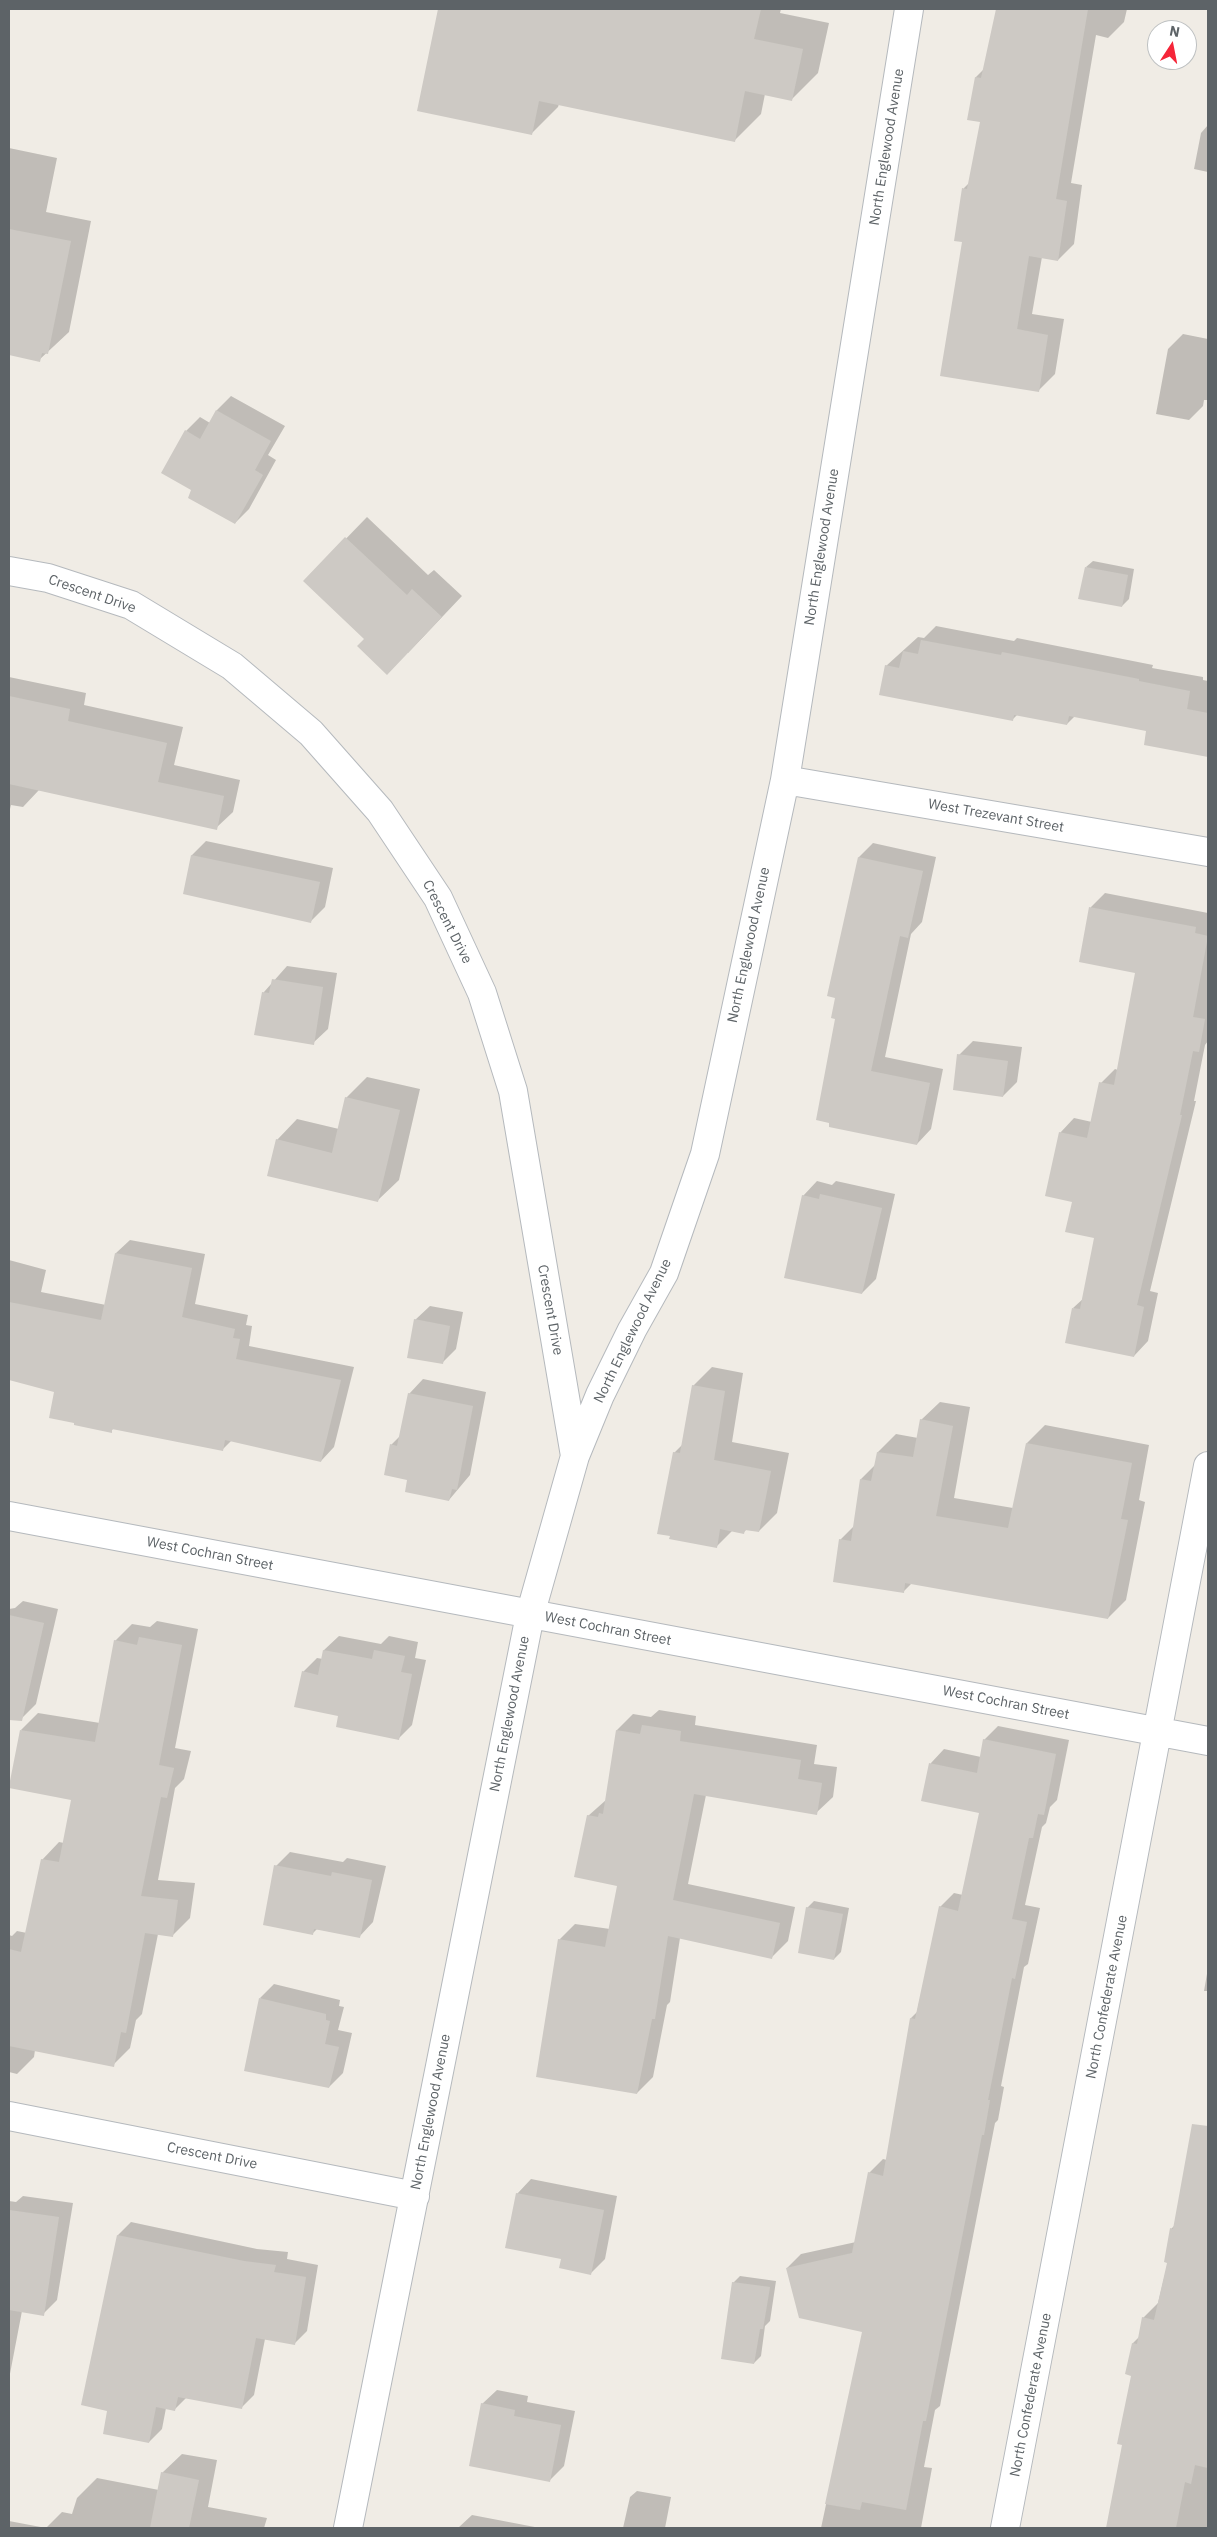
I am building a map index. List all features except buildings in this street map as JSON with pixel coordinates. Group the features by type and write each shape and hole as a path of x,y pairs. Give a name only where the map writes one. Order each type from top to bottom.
{"street":[{"name":"North Englewood Avenue","path":"348,2528 530,1614 575,1456 600,1395 624,1346 664,1273 705,1154 784,780 909,9"},
{"name":"Crescent Drive","path":"9,571 48,578 131,605 232,666 311,733 380,811 438,898 482,992 513,1091 575,1456"},
{"name":"West Trezevant Street","path":"784,780 1208,852"},
{"name":"North Confederate Avenue","path":"1005,2528 1208,1466"},
{"name":"West Cochran Street","path":"9,1516 1208,1741"},
{"name":"Crescent Drive","path":"9,2116 415,2196"}]}
